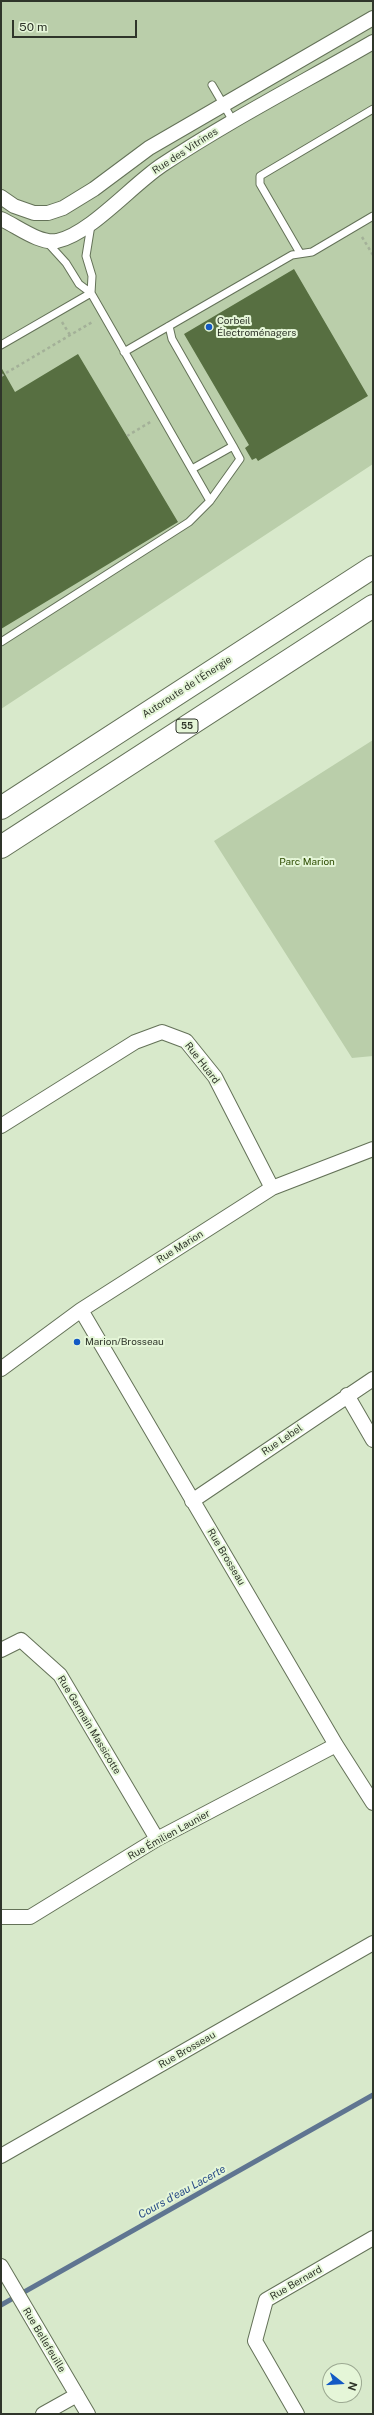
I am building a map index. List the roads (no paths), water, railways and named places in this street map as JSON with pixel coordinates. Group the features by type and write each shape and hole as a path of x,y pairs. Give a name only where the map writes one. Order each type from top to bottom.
{"highway":[{"name":"Autoroute de l'Énergie","path":"1,808 373,567"},
{"name":"55","path":"1,847 373,606"},
{"path":"1,796 59,771"}],"street":[{"name":"Rue des Vitrines","path":"1,197 14,206 34,213 48,213 63,208 94,189 149,148 373,18"},
{"name":"Rue des Vitrines","path":"45,240 54,241 63,238 92,222 161,166 233,122 373,42"},
{"path":"1,219 45,240"},
{"name":"Rue Huard","path":"1,1126 135,1042 162,1032 186,1040 215,1077 272,1188"},
{"name":"Rue Marion","path":"1,1369 81,1310 272,1188 373,1149"},
{"name":"Rue Brosseau","path":"81,1310 336,1745 373,1803"},
{"name":"Rue Lebel","path":"192,1501 373,1379"},
{"path":"347,1396 373,1440"},
{"name":"Rue Germain Massicotte","path":"1,1650 21,1640 60,1675 157,1839"},
{"name":"Rue Émilien Launier","path":"1,1917 30,1917 157,1839 336,1745"},
{"name":"Rue Brosseau","path":"1,2156 373,1943"},
{"name":"Rue Bernard","path":"297,2414 255,2341 266,2300 373,2238"},
{"name":"Rue Bellefeuille","path":"1,2266 27,2313 88,2414"},
{"path":"43,2414 77,2395"}],"lane":[{"path":"212,85 233,122"},
{"path":"300,254 260,184 260,176 373,110"},
{"path":"124,352 292,255 312,252 373,216"},
{"path":"91,293 92,276 86,256 92,222"},
{"path":"45,240 66,263 79,284 91,293 210,501"},
{"path":"1,345 91,293"},
{"path":"1,642 181,528 210,501 240,459 172,339 169,326"},
{"path":"192,469 233,446"}],"waterway":[{"name":"Cours d'eau Lacerte","path":"1,2305 373,2095"}],"place":[{"name":"Corbeil Électroménagers","path":"209,327"},
{"name":"Marion/Brosseau","path":"77,1342"}],"park label":[{"name":"Parc Marion","path":"307,862"}]}
